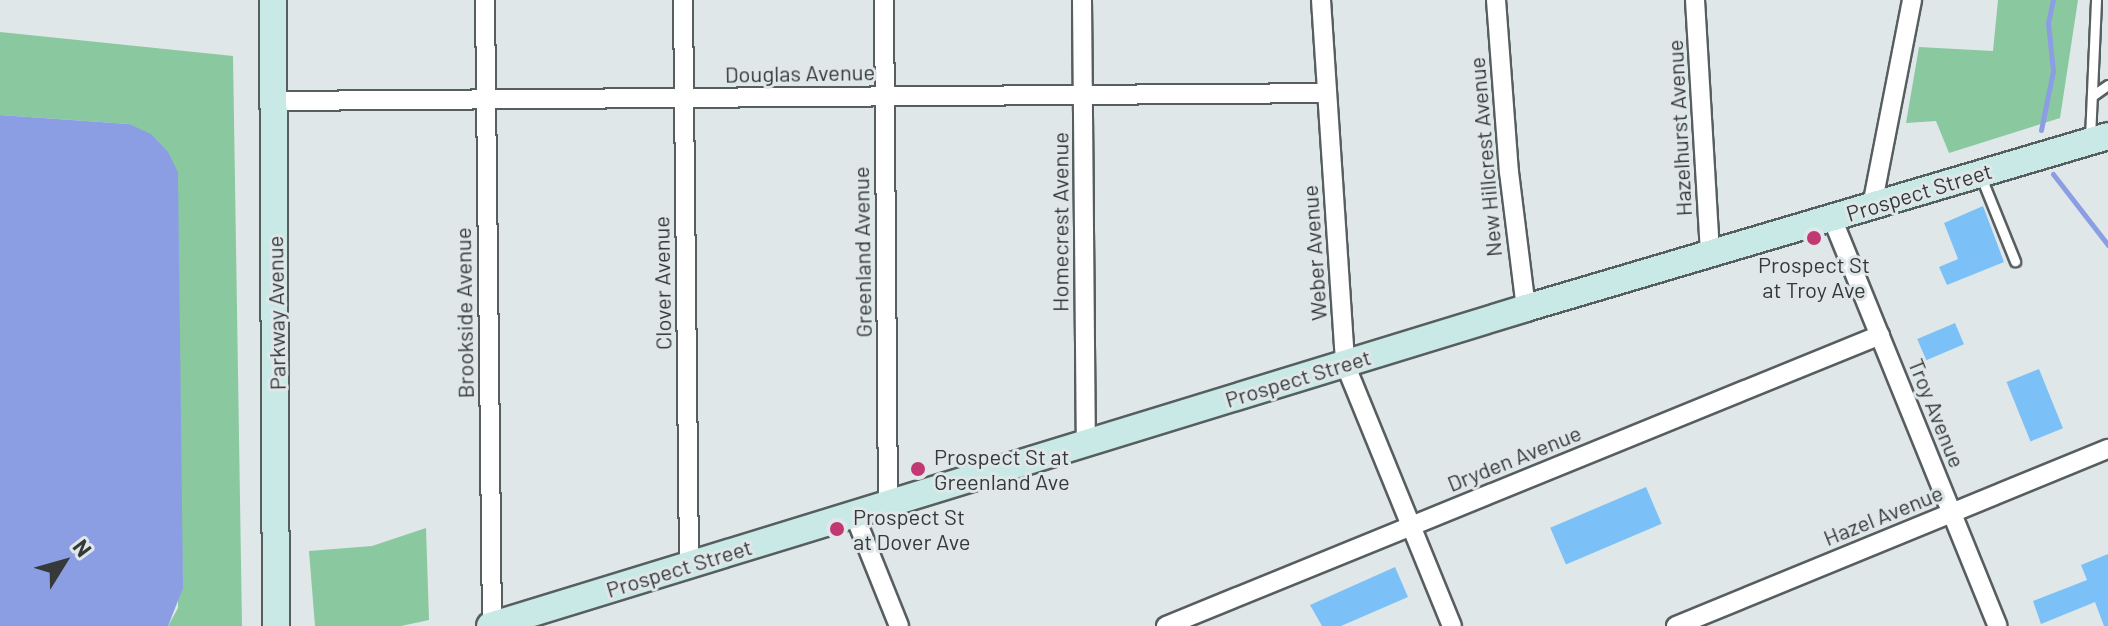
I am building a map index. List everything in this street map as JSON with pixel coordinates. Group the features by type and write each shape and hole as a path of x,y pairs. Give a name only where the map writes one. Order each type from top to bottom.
{"street":[{"name":"Parkway Avenue","path":"273,0 276,626"},
{"name":"Brookside Avenue","path":"485,0 491,626"},
{"name":"Clover Avenue","path":"683,0 689,565"},
{"name":"Greenland Avenue","path":"884,0 888,504"},
{"name":"Homecrest Avenue","path":"1082,0 1086,443"},
{"name":"Weber Avenue","path":"1321,0 1345,364 1452,626"},
{"name":"New Hillcrest Avenue","path":"1496,0 1509,172 1526,308"},
{"name":"Hazelhurst Avenue","path":"1695,0 1710,254"},
{"path":"1872,206 1912,0"},
{"name":"Douglas Avenue","path":"273,101 1327,93"},
{"name":"Prospect Street","path":"491,626 1526,308 2099,139"},
{"name":"Troy Avenue","path":"1832,218 1998,626"},
{"name":"Dryden Avenue","path":"1166,626 1880,335"},
{"name":"Hazel Avenue","path":"1676,626 2108,449"},
{"path":"854,514 899,626"}],"lane":[{"path":"2096,0 2092,96 2099,139"},
{"path":"2092,96 2108,85"},
{"path":"1980,174 2015,261"}],"green space":[{"path":"1998,0 2078,0 2060,118 1949,153 1936,121 1906,123 1919,47 1993,51"},
{"path":"0,32 233,56 242,626 168,626 178,608 178,172 129,124 0,115"},
{"path":"426,528 429,620 401,626 315,626 309,551 372,546"}],"water":[{"path":"0,115 129,124 151,134 168,152 178,172 183,588 168,626 0,626"}],"building":[{"path":"1983,206 2004,262 1947,285 1939,267 1958,259 1944,223"},
{"path":"1955,323 1964,344 1926,360 1917,339"},
{"path":"2039,369 2063,428 2031,441 2007,382"},
{"path":"1646,487 1662,524 1566,564 1550,528"},
{"path":"2108,554 2108,626 2104,626 2095,602 2041,624 2033,601 2087,580 2081,565"},
{"path":"1395,567 1408,597 1341,626 1322,626 1310,605"}],"waterway":[{"path":"2041,130 2053,71 2048,23 2053,0"},
{"path":"2053,174 2108,245"}],"place":[{"name":"Prospect St at Troy Ave","path":"1814,238"},
{"name":"Prospect St at Greenland Ave","path":"918,469"},
{"name":"Prospect St at Dover Ave","path":"837,529"}]}
